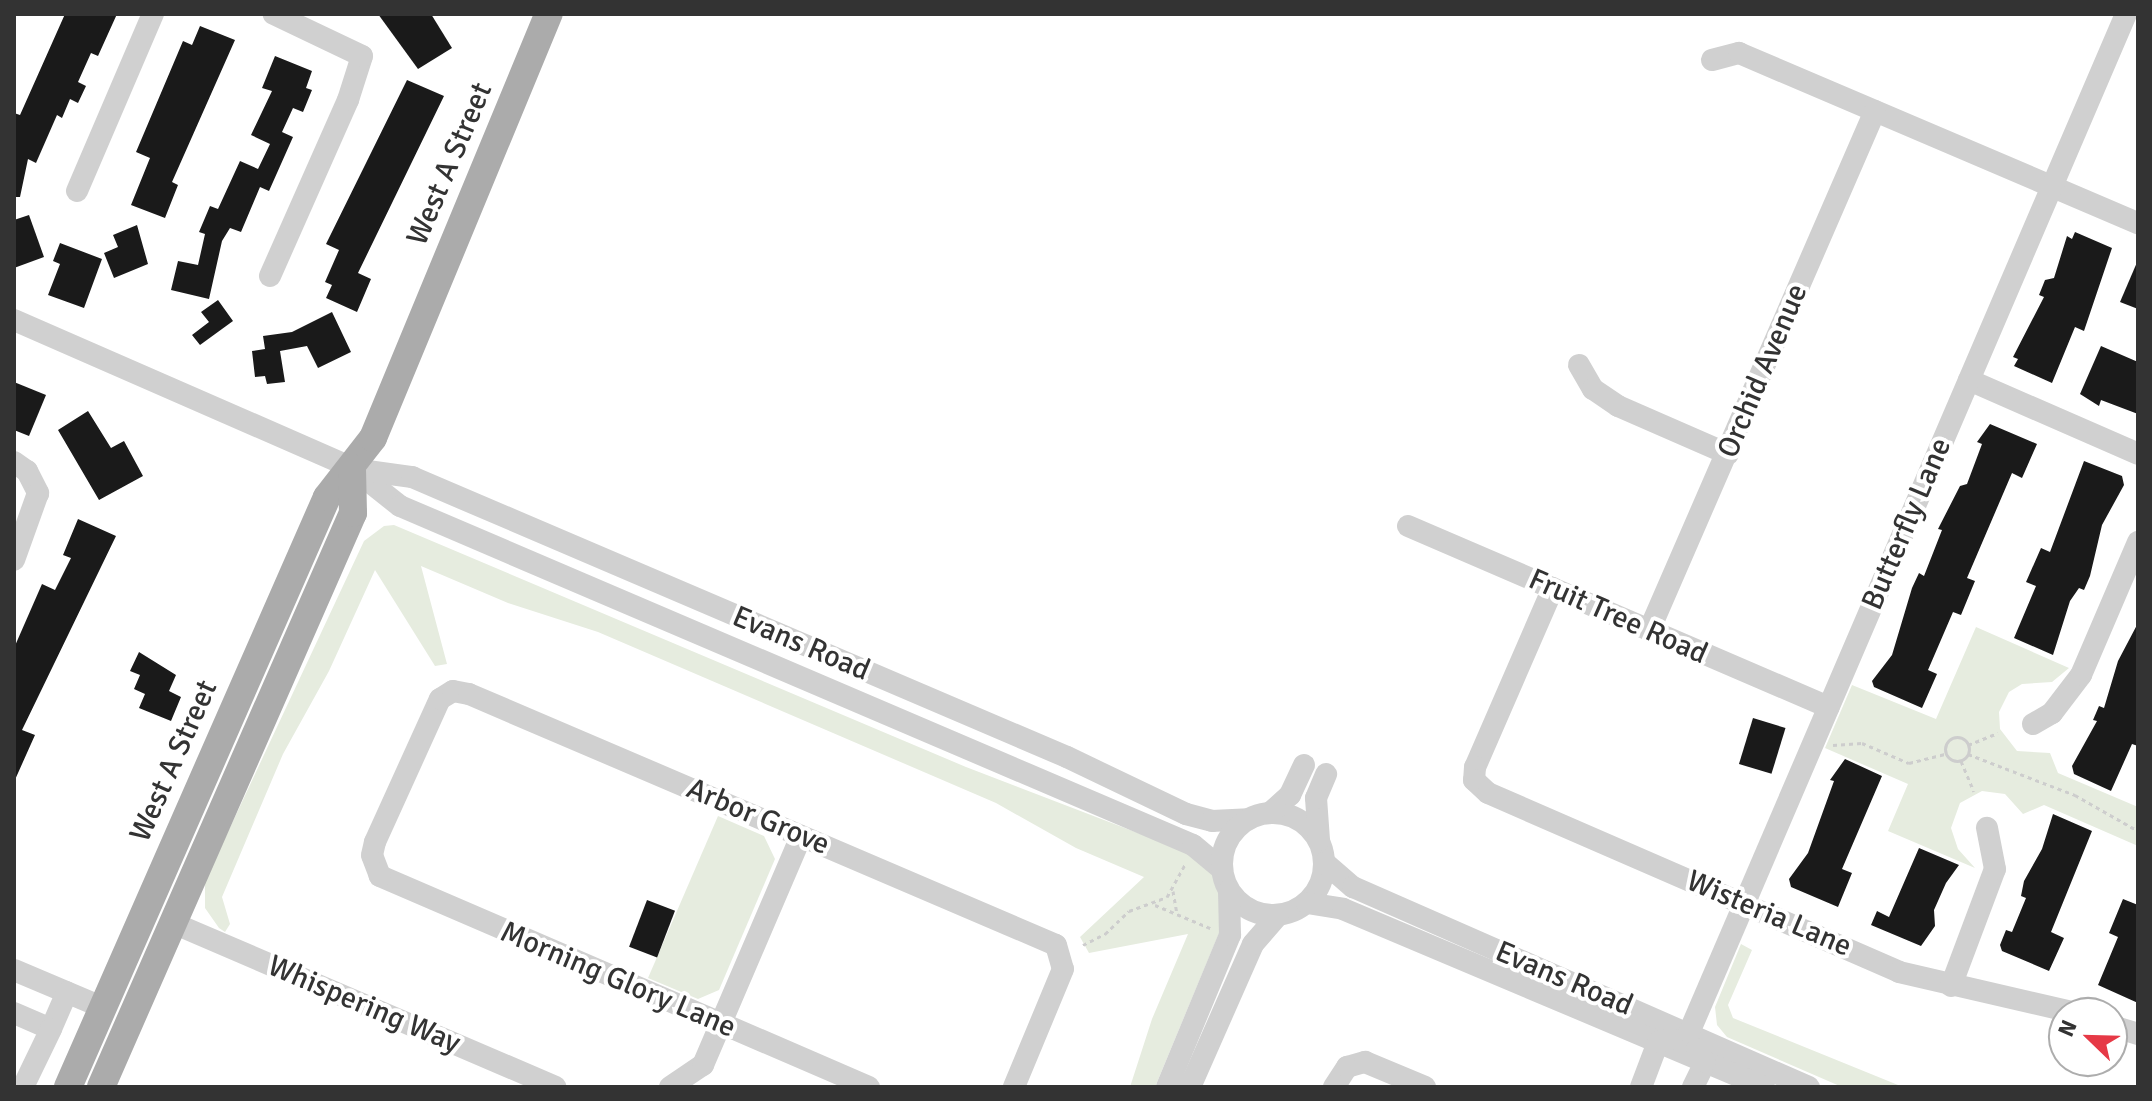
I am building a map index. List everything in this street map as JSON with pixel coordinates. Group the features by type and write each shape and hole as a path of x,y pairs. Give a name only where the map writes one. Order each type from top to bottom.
{"main road":[{"name":"West A Street","path":"68,1087 327,497 373,438 549,14"},
{"path":"101,1087 353,513 352,468"}],"street":[{"path":"77,191 153,14"},
{"path":"270,276 348,100 362,56 274,14"},
{"name":"Butterfly Lane","path":"1688,1035 2126,14"},
{"path":"1712,60 1739,53 2138,223"},
{"name":"Orchid Avenue","path":"1649,631 1875,111"},
{"name":"Evans Road","path":"14,320 352,468 400,506 1193,845 1226,880"},
{"path":"1579,365 1593,389 1618,406 1728,454"},
{"path":"1969,380 2138,454"},
{"path":"14,462 27,471 38,493 14,560"},
{"name":"Evans Road","path":"352,468 412,477 1067,757 1186,814 1212,821 1248,819"},
{"name":"Fruit Tree Road","path":"1408,526 1829,707"},
{"path":"2033,724 2052,713 2081,675 2138,542"},
{"name":"Wisteria Lane","path":"1553,588 1475,767 1474,780 1488,793 1899,972 2048,1007"},
{"path":"823,688 835,659"},
{"name":"Arbor Grove","path":"374,865 375,842 435,705 447,694 469,694 1073,950"},
{"path":"1270,813 1290,795 1304,765"},
{"path":"1190,1087 1253,944 1277,916 1307,903 1321,885 1325,863 1319,840 1316,798 1326,774"},
{"path":"1167,1087 1230,935 1226,880 1231,835 1248,819 1270,813 1294,817 1319,840"},
{"path":"1951,986 1995,869 1987,828"},
{"path":"670,1087 703,1065 801,836"},
{"name":"Evans Road","path":"1325,863 1353,887 1809,1087"},
{"name":"Morning Glory Lane","path":"374,865 384,879 869,1087"},
{"path":"1226,880 1255,912 1277,916"},
{"name":"Evans Road","path":"1307,903 1343,909 1764,1087"},
{"name":"Whispering Way","path":"173,923 555,1087"},
{"path":"1014,1087 1073,950"},
{"path":"14,970 104,1008"},
{"path":"23,1087 67,992"},
{"path":"14,1013 51,1029"},
{"path":"1641,1087 1658,1042 1688,1035 1705,1062 1693,1087"},
{"path":"1334,1087 1352,1064 1365,1062 1425,1087"},
{"path":"703,1065 709,1087"}],"path":[{"path":"1946,754 1952,739 1968,745 1998,733"},
{"path":"1830,744 1843,748 1862,743 1909,763 1946,754 1961,760 1974,791"},
{"path":"1961,760 1968,754 1968,745"},
{"path":"1968,754 2049,790 2075,795 2138,831"},
{"path":"1073,950 1105,934 1129,911 1155,905 1173,891 1186,863"},
{"path":"1173,891 1177,914"},
{"path":"1155,905 1187,922 1212,928"}],"shaded area":[{"path":"394,525 966,767 1190,853 1214,875 1222,899 1222,926 1155,1087 1130,1087 1152,1019 1188,934 1089,953 1080,937 1144,877 1076,848 996,803 598,632 508,603 421,566 447,664 435,666 375,570 329,671 283,754 222,897 230,924 225,932 219,928 205,908 205,881 364,541 384,526"},
{"path":"1976,627 2069,668 2052,682 2022,684 2009,692 1999,712 2000,729 2017,751 2050,753 2058,773 2138,807 2138,846 2044,805 2023,814 2005,794 1982,791 1960,803 1951,828 1958,849 1975,868 1888,831 1908,784 1825,748 1852,685 1936,719"},
{"path":"718,816 764,836 775,859 719,990 698,999 648,978"},
{"path":"1741,944 1752,950 1728,1005 1733,1018 1903,1087 1842,1087 1727,1037 1717,1025 1715,1007"}],"building":[{"path":"65,14 117,14 98,56 91,53 78,82 86,86 78,103 70,99 62,118 57,115 36,163 28,159 20,197 14,197 14,113 20,115"},
{"path":"378,14 431,14 452,48 418,69"},
{"path":"200,26 235,40 172,182 178,185 165,218 131,205 150,158 136,152 183,41 192,45"},
{"path":"275,56 312,71 306,88 312,90 303,112 293,108 282,132 293,137 269,191 260,187 241,232 230,228 222,241 209,299 171,290 178,261 198,265 205,234 199,232 210,206 218,209 240,161 258,169 270,144 251,135 272,91 262,88"},
{"path":"407,80 444,96 358,273 371,279 357,312 326,298 332,285 325,282 339,250 326,244"},
{"path":"29,215 44,257 14,268 14,220"},
{"path":"137,225 148,264 114,278 104,253 118,247 113,235"},
{"path":"2075,232 2112,248 2084,331 2075,327 2052,383 2014,366 2018,359 2013,357 2044,297 2039,295 2045,280 2054,278 2067,236 2072,239"},
{"path":"60,243 102,259 84,308 48,295 60,264 53,261"},
{"path":"2138,260 2138,309 2120,302"},
{"path":"218,300 233,321 200,345 192,335 209,322 201,312"},
{"path":"332,312 351,352 318,368 307,346 280,351 285,382 267,384 265,376 255,377 252,351 265,349 263,336 292,332"},
{"path":"2101,346 2138,362 2138,414 2101,400 2099,406 2080,394"},
{"path":"14,382 46,395 29,436 14,430"},
{"path":"88,411 111,448 124,441 143,476 99,500 58,430"},
{"path":"1990,424 2037,444 2022,478 2012,473 1967,578 1975,581 1961,615 1953,612 1928,670 1937,674 1922,708 1874,687 1872,681 1892,655 1912,588 1919,573 1924,576 1942,530 1938,529 1960,486 1967,484 1982,444 1977,442"},
{"path":"2084,461 2122,476 2124,485 2102,525 2084,590 2079,588 2070,601 2053,655 2014,638 2036,586 2026,582 2041,548 2050,552"},
{"path":"78,519 116,536 22,730 35,735 14,782 14,648 42,584 55,590 71,558 63,555"},
{"path":"2138,623 2138,746 2132,744 2111,791 2074,774 2072,766 2097,721 2093,720 2099,706 2104,708 2118,661"},
{"path":"139,652 176,675 169,691 181,697 171,721 139,708 145,694 134,689 140,675 130,671"},
{"path":"1753,718 1786,728 1771,774 1739,764"},
{"path":"1845,759 1882,776 1842,869 1852,873 1838,907 1791,887 1789,879 1808,853 1834,781 1830,780"},
{"path":"2053,814 2092,831 2051,932 2064,938 2049,971 2002,951 2000,945 2006,930 2012,932 2026,898 2021,896 2024,881 2042,849"},
{"path":"1919,848 1959,865 1946,883 1934,910 1935,926 1921,946 1871,925 1877,911 1889,917"},
{"path":"2123,899 2138,905 2138,1003 2098,985 2118,937 2109,933"},
{"path":"647,900 675,911 657,957 629,947"}]}
